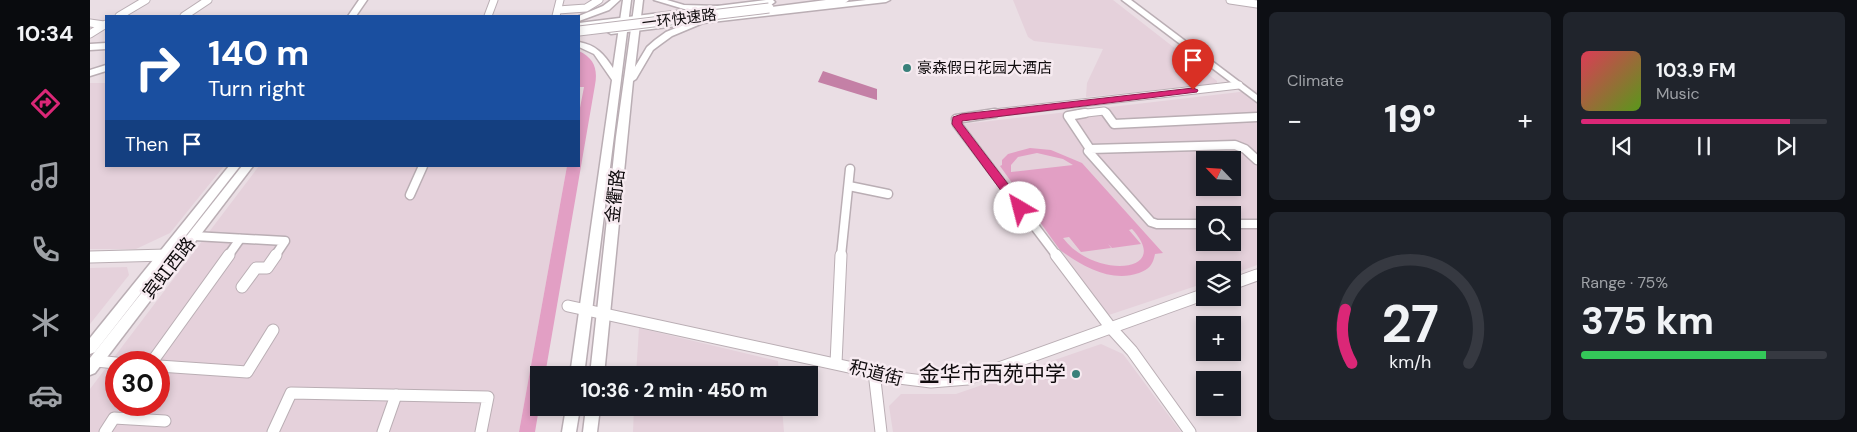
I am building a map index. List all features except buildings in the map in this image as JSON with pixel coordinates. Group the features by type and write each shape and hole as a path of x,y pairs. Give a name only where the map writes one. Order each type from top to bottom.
{"highway":[{"path":"580,35 624,25 723,8 784,0"},
{"name":"一环快速路","path":"580,28 812,0"},
{"path":"637,23 701,20 829,4 845,0"},
{"name":"一环快速路","path":"769,6 840,1"},
{"path":"580,28 624,25"},
{"path":"90,40 105,44"},
{"path":"90,48 105,44"}],"main road":[{"path":"353,15 363,0"},
{"path":"362,15 372,0"},
{"path":"580,19 606,8 616,0"},
{"name":"金衢路","path":"578,366 627,0"},
{"name":"金衢路","path":"598,366 621,137 639,0"},
{"path":"658,0 684,7 723,8"},
{"path":"629,85 656,43 669,34 701,20 886,0"},
{"path":"1126,0 1257,99"},
{"path":"1133,0 1257,93"},
{"path":"580,44 592,47 604,60 616,79"},
{"path":"90,73 105,68"},
{"name":"宾虹西路","path":"90,348 234,167"},
{"name":"宾虹西路","path":"93,365 247,167"},
{"path":"569,432 571,416"},
{"path":"590,432 592,416"}],"street":[{"path":"121,15 146,0"},
{"path":"186,15 208,0"},
{"path":"488,15 494,0"},
{"path":"560,0 557,13 586,8 594,5 599,0"},
{"path":"1230,0 1257,4"},
{"path":"90,23 105,24"},
{"path":"90,34 105,24"},
{"path":"1190,432 1132,351 1111,328 957,124 956,119 1239,85"},
{"path":"1196,224 1157,224 1151,222 1088,151 1090,149 1068,116 1098,110 1104,111 1114,124 1257,117"},
{"path":"1090,149 1235,145 1245,149 1257,160"},
{"path":"410,195 423,167"},
{"path":"836,363 841,254 850,169"},
{"path":"849,186 888,194"},
{"path":"1241,224 1257,224"},
{"path":"194,236 285,241 267,268 256,268 242,288"},
{"path":"160,351 240,239"},
{"path":"90,257 179,255"},
{"path":"1241,281 1257,275"},
{"name":"积道街","path":"568,306 604,312 836,363 908,381 941,383 968,379 1196,297"},
{"path":"170,367 248,372 273,330"},
{"path":"874,372 881,432"},
{"path":"273,432 291,394 488,397 481,432"},
{"path":"383,432 396,395"},
{"path":"105,432 114,418 165,421"}],"shaded area":[{"path":"1013,0 1113,0 1217,81 1217,84 1086,97 1087,83 1103,49 1034,41 1028,37"},
{"path":"580,52 588,57 594,65 596,74 595,85 547,366 531,366 567,167 580,167 580,108 584,87 580,87"},
{"path":"823,71 877,89 877,100 818,82"},
{"path":"90,83 105,83 105,167 223,167 170,233 136,249 90,249"},
{"path":"1257,90 1257,265 1241,271 1241,261 1196,261 1196,286 1109,315 964,124"},
{"path":"1030,148 1051,150 1082,163 1163,253 1155,254 1152,264 1148,268 1128,276 1118,276 1097,271 1069,256 1060,250 1000,166 1002,165 1002,160 1008,154","holes":["1037,153 1063,159 1073,165 1011,172 1011,165 1018,157","1132,229 1142,244 1143,255 1137,262 1124,266 1109,265 1092,260 1076,251 1063,238 1069,237 1081,252 1111,248 1108,244 1112,248 1141,244 1129,230"]},
{"path":"258,167 567,167 519,432 90,432 90,389 105,369 105,416 170,416 170,351 119,351"},
{"path":"127,267 129,275 90,324 90,268"},
{"path":"639,328 778,361 778,366 637,366"},
{"name":"金华市西苑中学","path":"1101,344 1123,354 1181,432 893,432 889,406 901,394 956,394"},
{"path":"530,371 530,416 538,416 535,432 519,432"},
{"path":"634,416 783,416 784,432 633,432"}],"place":[{"name":"豪森假日花园大酒店","path":"907,68"},
{"name":"金华市西苑中学","path":"1076,374"}],"route":[{"path":"1020,208 957,124 956,119 1193,90"}]}
